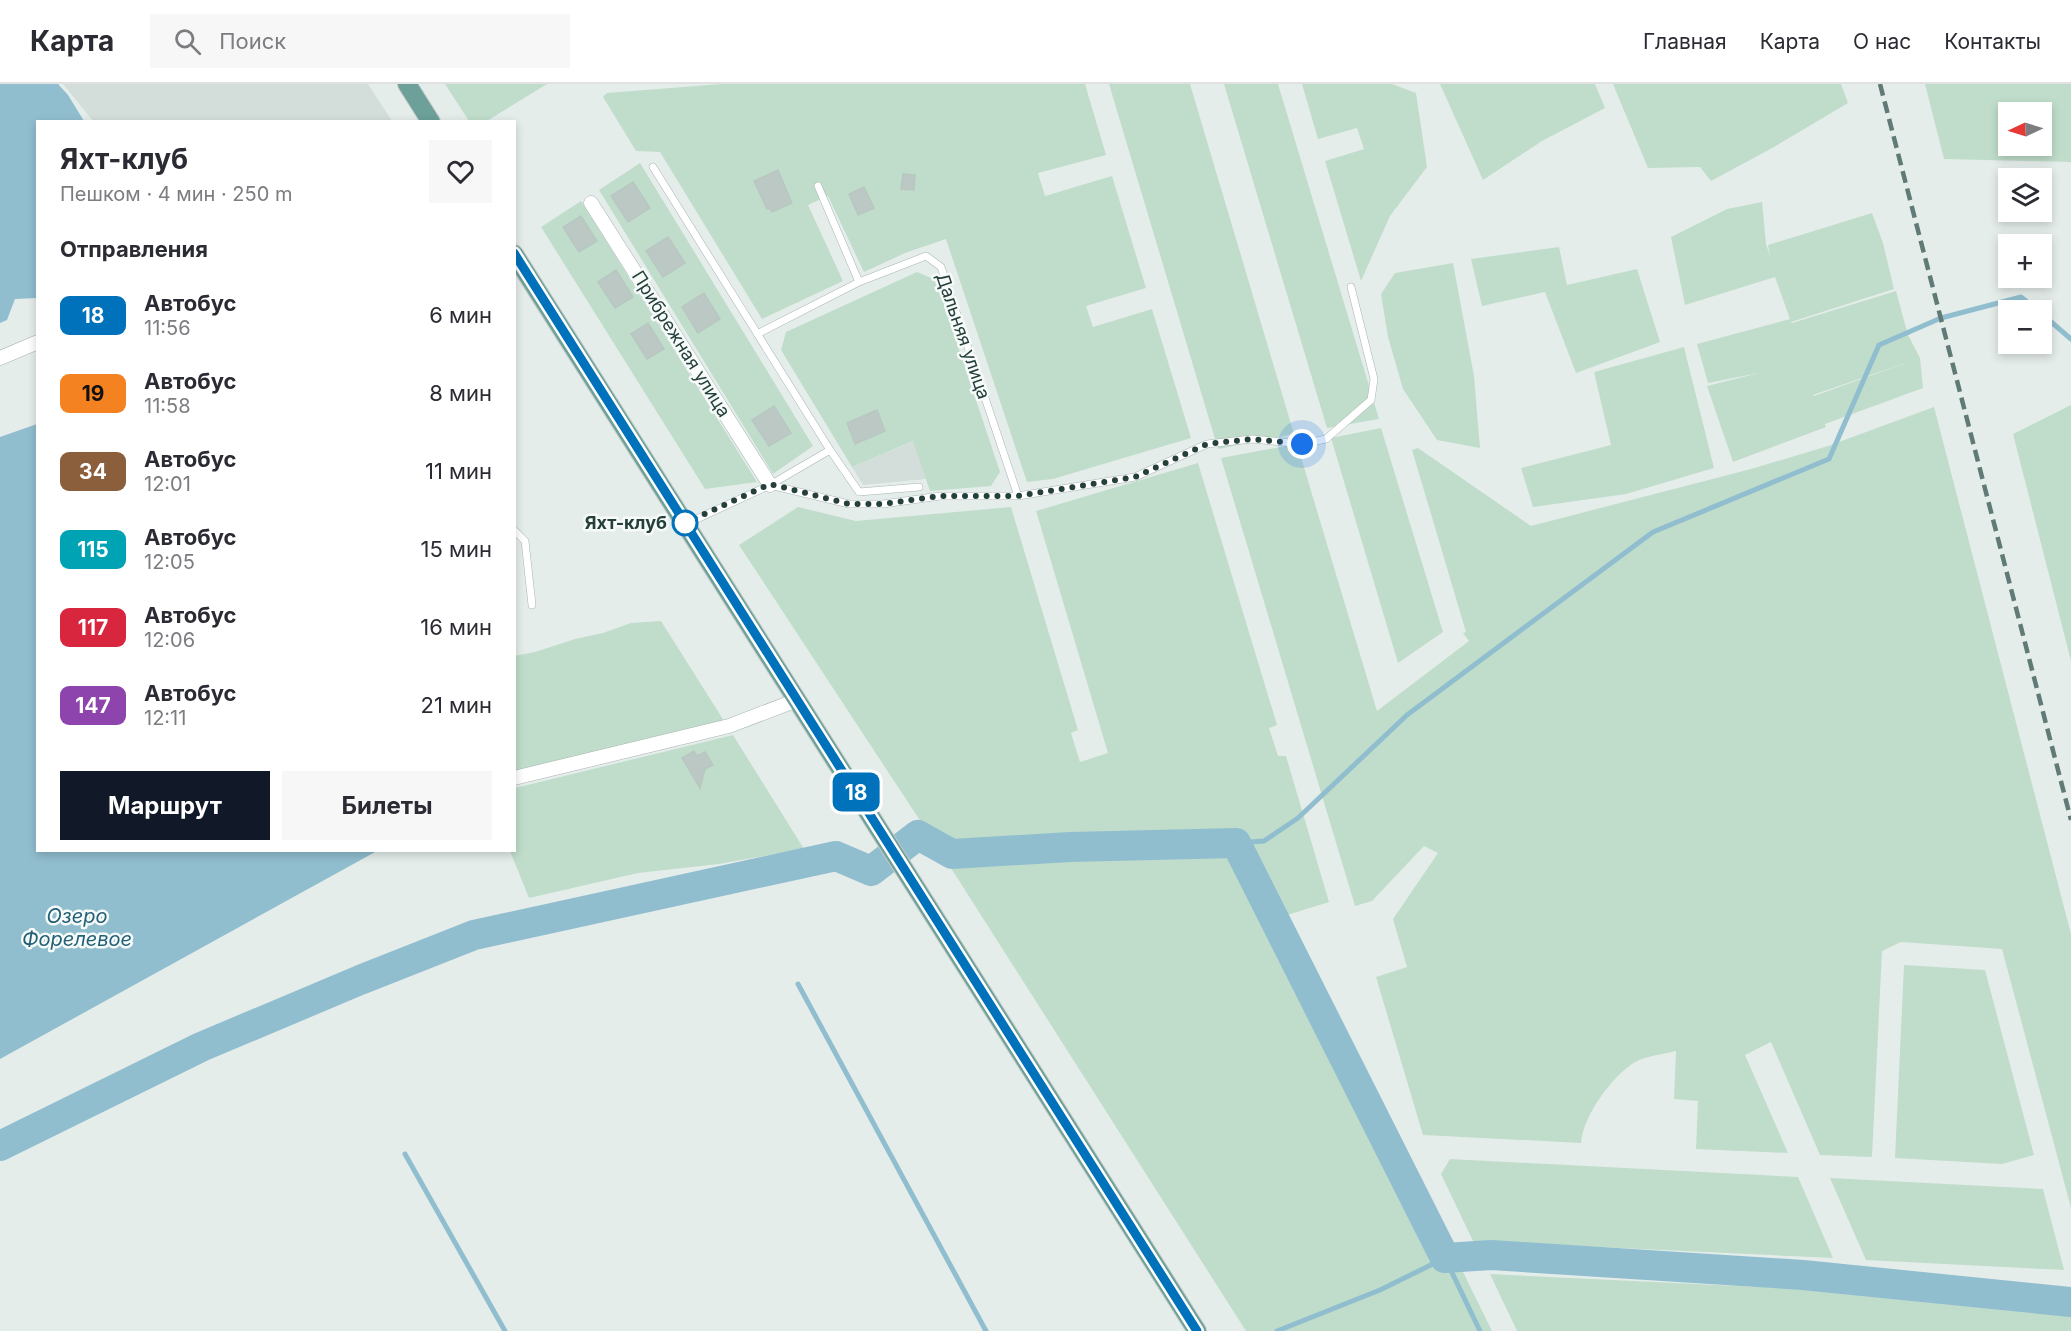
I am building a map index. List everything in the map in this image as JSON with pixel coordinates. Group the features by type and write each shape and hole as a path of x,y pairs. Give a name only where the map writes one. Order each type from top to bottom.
{"main road":[{"path":"407,84 430,120"},
{"path":"516,257 1197,1331"}],"street":[{"name":"Прибрежная улица","path":"591,203 770,484"},
{"path":"0,358 36,343"},
{"path":"516,778 729,726 797,700"}],"lane":[{"path":"653,167 830,450 860,492 919,487"},
{"path":"818,186 859,282"},
{"name":"Дальняя улица","path":"757,334 859,282 926,256 941,267 1018,496"},
{"path":"770,484 849,504 883,504 940,496 1018,496 1135,477 1207,444 1252,439 1302,444 1326,439 1371,400 1374,379 1351,287"},
{"path":"686,524 770,484 830,450"},
{"path":"516,532 525,541 532,605"}],"shaded area":[{"path":"63,84 368,84 391,120 92,120"},
{"path":"914,441 926,479 863,485 852,467"}],"green space":[{"path":"445,84 547,84 489,120 468,120"},
{"path":"721,84 1085,84 1106,155 1038,173 1045,196 1112,176 1146,288 1086,306 1093,327 1152,309 1191,438 1053,479 1027,482 946,239 905,253 864,272 828,196 808,205 843,281 762,319 660,152 636,151 603,97 607,93"},
{"path":"1109,84 1190,84 1294,434 1218,449"},
{"path":"1224,84 1278,84 1379,419 1327,428"},
{"path":"1302,84 1392,84 1416,93 1427,167 1390,216 1361,281 1325,161 1364,149 1357,128 1318,139"},
{"path":"1440,84 1595,84 1605,108 1542,141 1483,180"},
{"path":"1613,84 1841,84 1848,103 1711,181 1700,167 1648,168"},
{"path":"1925,84 2071,84 2071,162 1944,159"},
{"path":"640,163 813,446 773,474 599,190"},
{"path":"581,201 757,482 705,489 541,227"},
{"path":"1762,202 1766,244 1770,256 1768,245 1872,213 1883,243 1894,289 1791,322 1896,291 1908,335 1920,358 1923,388 1825,424 1826,427 1733,462 1707,386 1759,373 1708,383 1697,344 1790,319 1775,277 1685,305 1671,237 1727,209","holes":["1917,359 1814,396 1813,395"]},
{"path":"1559,247 1567,285 1637,269 1660,342 1576,373 1545,292 1482,306 1471,259"},
{"path":"1453,263 1474,376 1480,448 1437,440 1403,389 1388,337 1381,294 1395,273"},
{"path":"917,272 936,280 1000,472 991,486 930,491 913,441 852,467 781,350 786,332"},
{"path":"1684,347 1714,468 1626,494 1533,507 1521,468 1611,445 1594,372"},
{"path":"2071,405 2071,661 2013,434"},
{"path":"1934,407 2071,934 2071,1208 2002,949 1901,942 1882,951 1872,1157 1820,1155 1771,1042 1745,1055 1788,1153 1696,1149 1698,1101 1674,1099 1676,1051 1639,1060 1626,1068 1608,1087 1593,1109 1581,1143 1423,1135 1376,977 1407,967 1393,919 1438,853 1424,846 1372,901 1355,906 1221,458 1297,444 1377,711 1469,641 1463,633 1466,632 1412,450 1418,448 1531,526 1751,469 1828,446"},
{"path":"1381,428 1443,632 1398,663 1331,438"},
{"path":"1198,463 1277,725 1269,728 1278,756 1286,756 1329,902 1284,916 1492,1331 1246,1331 942,854 739,545 798,507 856,521 1011,507 1078,730 1071,733 1080,762 1108,753 1036,511"},
{"path":"661,621 726,724 516,775 516,656 603,633 631,623"},
{"path":"733,735 804,849 719,864 638,873 529,898 510,852 516,852 516,788"},
{"path":"1904,965 1985,970 2034,1155 2002,1164 1895,1158"},
{"path":"1450,1159 1798,1177 1833,1258 1473,1241 1441,1174"},
{"path":"1830,1178 2043,1189 2064,1270 1866,1260"},
{"path":"1490,1274 2071,1302 2071,1331 1517,1331"}],"water":[{"path":"0,84 58,84 68,95 83,120 36,120 36,298 15,299 7,320 0,323"},
{"name":"Озеро Форелевое","path":"36,424 36,852 375,852 0,1059 0,437"}],"building":[{"path":"778,170 792,203 772,212 771,209 767,209 754,181"},
{"path":"903,174 915,175 914,190 901,189"},
{"path":"633,182 650,208 628,222 611,196"},
{"path":"864,187 874,208 858,215 849,194"},
{"path":"581,216 597,241 579,252 563,227"},
{"path":"668,237 685,263 663,277 646,251"},
{"path":"616,270 633,297 615,308 598,282"},
{"path":"704,293 720,319 698,333 682,307"},
{"path":"648,323 664,349 647,359 631,334"},
{"path":"774,406 791,433 769,446 752,420"},
{"path":"877,410 885,431 855,444 847,423"},
{"path":"694,751 697,756 705,752 713,765 705,769 700,788 682,758"}],"waterway":[{"path":"2010,300 2021,297 2025,300"},
{"path":"1236,843 1264,841 1298,818 1407,715 1653,532 1829,459 1879,345 1941,318 1998,303"},
{"path":"2052,323 2071,339"},
{"path":"0,1146 201,1047 474,935 836,856 871,871 918,835 952,854 1070,847 1236,843 1445,1258 1491,1255 1803,1275 2071,1302"},
{"path":"798,984 986,1331"},
{"path":"405,1154 505,1331"},
{"path":"1277,1331 1380,1290 1445,1258 1480,1331"}],"railway":[{"path":"1880,84 2071,820"}],"bus line":[{"name":"18","path":"516,256 1197,1331"}],"place":[{"name":"Яхт-клуб","path":"685,523"}],"route":[{"path":"685,523 770,484 849,504 883,504 940,496 1018,496 1135,477 1207,444 1252,439 1302,444"}]}
